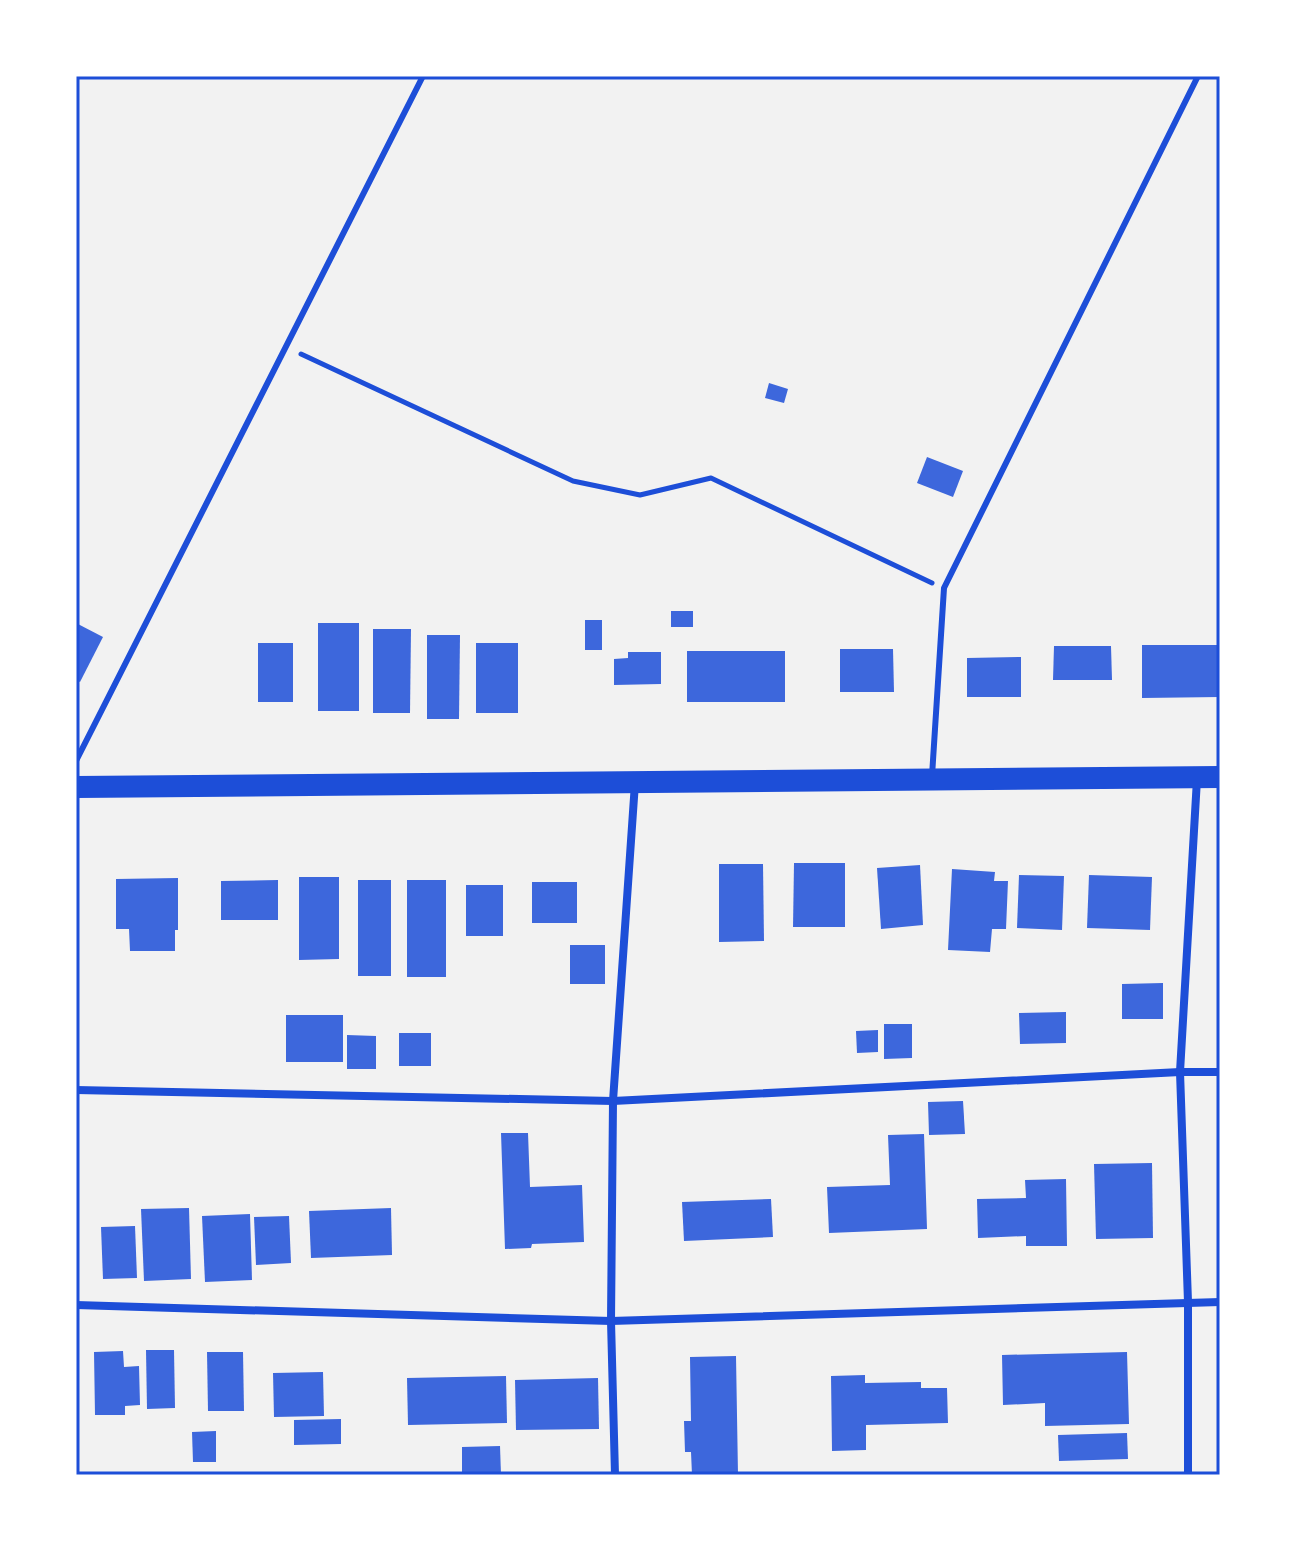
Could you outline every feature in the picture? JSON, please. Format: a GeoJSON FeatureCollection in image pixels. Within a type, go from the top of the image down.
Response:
{"type":"FeatureCollection","features":[{"type":"Feature","properties":{"kind":"highway"},"geometry":{"type":"LineString","coordinates":[[76,787],[1220,777]]}},
{"type":"Feature","properties":{"kind":"street"},"geometry":{"type":"LineString","coordinates":[[1188,1475],[1188,1302],[1180,1072],[1197,778]]}},
{"type":"Feature","properties":{"kind":"street"},"geometry":{"type":"LineString","coordinates":[[615,1475],[611,1321],[613,1101],[635,782]]}},
{"type":"Feature","properties":{"kind":"street"},"geometry":{"type":"LineString","coordinates":[[76,1090],[613,1101],[1220,1072]]}},
{"type":"Feature","properties":{"kind":"street"},"geometry":{"type":"LineString","coordinates":[[76,1305],[611,1321],[1220,1302]]}},
{"type":"Feature","properties":{"kind":"lane"},"geometry":{"type":"LineString","coordinates":[[76,761],[423,76]]}},
{"type":"Feature","properties":{"kind":"lane"},"geometry":{"type":"LineString","coordinates":[[932,780],[944,588],[1198,76]]}},
{"type":"Feature","properties":{"kind":"path"},"geometry":{"type":"LineString","coordinates":[[286,346],[573,481],[640,495],[711,478],[944,588]]}},
{"type":"Feature","properties":{"kind":"building"},"geometry":{"type":"Polygon","coordinates":[[[769,383],[788,389],[784,403],[765,398],[769,383]]]}},
{"type":"Feature","properties":{"kind":"building"},"geometry":{"type":"Polygon","coordinates":[[[927,457],[963,471],[953,497],[917,483],[927,457]]]}},
{"type":"Feature","properties":{"kind":"building"},"geometry":{"type":"Polygon","coordinates":[[[671,611],[693,611],[693,627],[671,627],[671,611]]]}},
{"type":"Feature","properties":{"kind":"building"},"geometry":{"type":"Polygon","coordinates":[[[585,620],[602,620],[602,650],[585,650],[585,620]]]}},
{"type":"Feature","properties":{"kind":"building"},"geometry":{"type":"Polygon","coordinates":[[[76,623],[103,637],[80,682],[76,680],[76,623]]]}},
{"type":"Feature","properties":{"kind":"building"},"geometry":{"type":"Polygon","coordinates":[[[318,623],[359,623],[359,711],[318,711],[318,623]]]}},
{"type":"Feature","properties":{"kind":"building"},"geometry":{"type":"Polygon","coordinates":[[[373,629],[411,629],[410,713],[373,713],[373,629]]]}},
{"type":"Feature","properties":{"kind":"building"},"geometry":{"type":"Polygon","coordinates":[[[427,635],[460,635],[459,719],[427,719],[427,635]]]}},
{"type":"Feature","properties":{"kind":"building"},"geometry":{"type":"Polygon","coordinates":[[[258,643],[293,643],[293,702],[258,702],[258,643]]]}},
{"type":"Feature","properties":{"kind":"building"},"geometry":{"type":"Polygon","coordinates":[[[476,643],[518,643],[518,713],[476,713],[476,643]]]}},
{"type":"Feature","properties":{"kind":"building"},"geometry":{"type":"Polygon","coordinates":[[[1142,645],[1220,645],[1220,697],[1142,698],[1142,645]]]}},
{"type":"Feature","properties":{"kind":"building"},"geometry":{"type":"Polygon","coordinates":[[[1054,646],[1111,646],[1112,680],[1053,680],[1054,646]]]}},
{"type":"Feature","properties":{"kind":"building"},"geometry":{"type":"Polygon","coordinates":[[[840,649],[893,649],[894,692],[840,692],[840,649]]]}},
{"type":"Feature","properties":{"kind":"building"},"geometry":{"type":"Polygon","coordinates":[[[687,651],[785,651],[785,702],[687,702],[687,651]]]}},
{"type":"Feature","properties":{"kind":"building"},"geometry":{"type":"Polygon","coordinates":[[[628,652],[661,652],[661,684],[614,685],[614,659],[628,658],[628,652]]]}},
{"type":"Feature","properties":{"kind":"building"},"geometry":{"type":"Polygon","coordinates":[[[1021,657],[1021,697],[967,697],[967,658],[1021,657]]]}},
{"type":"Feature","properties":{"kind":"building"},"geometry":{"type":"Polygon","coordinates":[[[794,863],[845,863],[845,927],[793,927],[794,863]]]}},
{"type":"Feature","properties":{"kind":"building"},"geometry":{"type":"Polygon","coordinates":[[[719,864],[763,864],[764,941],[719,942],[719,864]]]}},
{"type":"Feature","properties":{"kind":"building"},"geometry":{"type":"Polygon","coordinates":[[[920,865],[923,925],[881,929],[877,868],[920,865]]]}},
{"type":"Feature","properties":{"kind":"building"},"geometry":{"type":"Polygon","coordinates":[[[952,869],[995,872],[994,881],[1008,881],[1006,929],[992,929],[990,952],[948,950],[952,869]]]}},
{"type":"Feature","properties":{"kind":"building"},"geometry":{"type":"Polygon","coordinates":[[[1019,875],[1064,876],[1062,930],[1017,928],[1019,875]]]}},
{"type":"Feature","properties":{"kind":"building"},"geometry":{"type":"Polygon","coordinates":[[[1089,875],[1152,877],[1150,930],[1087,928],[1089,875]]]}},
{"type":"Feature","properties":{"kind":"building"},"geometry":{"type":"Polygon","coordinates":[[[299,877],[339,877],[339,959],[299,960],[299,877]]]}},
{"type":"Feature","properties":{"kind":"building"},"geometry":{"type":"Polygon","coordinates":[[[178,878],[175,951],[130,951],[129,929],[116,929],[116,879],[178,878]]]}},
{"type":"Feature","properties":{"kind":"building"},"geometry":{"type":"Polygon","coordinates":[[[278,880],[278,920],[221,920],[221,881],[278,880]]]}},
{"type":"Feature","properties":{"kind":"building"},"geometry":{"type":"Polygon","coordinates":[[[358,880],[391,880],[391,976],[358,976],[358,880]]]}},
{"type":"Feature","properties":{"kind":"building"},"geometry":{"type":"Polygon","coordinates":[[[407,880],[446,880],[446,977],[407,977],[407,880]]]}},
{"type":"Feature","properties":{"kind":"building"},"geometry":{"type":"Polygon","coordinates":[[[532,882],[577,882],[577,923],[532,923],[532,882]]]}},
{"type":"Feature","properties":{"kind":"building"},"geometry":{"type":"Polygon","coordinates":[[[466,885],[503,885],[503,936],[466,936],[466,885]]]}},
{"type":"Feature","properties":{"kind":"building"},"geometry":{"type":"Polygon","coordinates":[[[570,945],[605,945],[605,984],[570,984],[570,945]]]}},
{"type":"Feature","properties":{"kind":"building"},"geometry":{"type":"Polygon","coordinates":[[[1163,983],[1163,1019],[1122,1019],[1122,984],[1163,983]]]}},
{"type":"Feature","properties":{"kind":"building"},"geometry":{"type":"Polygon","coordinates":[[[1066,1012],[1066,1043],[1020,1044],[1019,1013],[1066,1012]]]}},
{"type":"Feature","properties":{"kind":"building"},"geometry":{"type":"Polygon","coordinates":[[[286,1015],[343,1015],[343,1062],[286,1062],[286,1015]]]}},
{"type":"Feature","properties":{"kind":"building"},"geometry":{"type":"Polygon","coordinates":[[[884,1024],[912,1024],[912,1058],[884,1059],[884,1024]]]}},
{"type":"Feature","properties":{"kind":"building"},"geometry":{"type":"Polygon","coordinates":[[[878,1030],[878,1052],[857,1053],[856,1031],[878,1030]]]}},
{"type":"Feature","properties":{"kind":"building"},"geometry":{"type":"Polygon","coordinates":[[[399,1033],[431,1033],[431,1066],[399,1066],[399,1033]]]}},
{"type":"Feature","properties":{"kind":"building"},"geometry":{"type":"Polygon","coordinates":[[[347,1035],[376,1036],[376,1069],[347,1069],[347,1035]]]}},
{"type":"Feature","properties":{"kind":"building"},"geometry":{"type":"Polygon","coordinates":[[[963,1101],[965,1134],[929,1135],[928,1102],[963,1101]]]}},
{"type":"Feature","properties":{"kind":"building"},"geometry":{"type":"Polygon","coordinates":[[[501,1133],[528,1133],[530,1187],[582,1185],[584,1242],[532,1244],[531,1248],[505,1249],[501,1133]]]}},
{"type":"Feature","properties":{"kind":"building"},"geometry":{"type":"Polygon","coordinates":[[[924,1134],[927,1229],[829,1233],[827,1187],[890,1185],[888,1135],[924,1134]]]}},
{"type":"Feature","properties":{"kind":"building"},"geometry":{"type":"Polygon","coordinates":[[[1152,1163],[1153,1238],[1096,1239],[1094,1164],[1152,1163]]]}},
{"type":"Feature","properties":{"kind":"building"},"geometry":{"type":"Polygon","coordinates":[[[1066,1179],[1067,1246],[1026,1246],[1026,1236],[978,1238],[977,1199],[1026,1198],[1025,1180],[1066,1179]]]}},
{"type":"Feature","properties":{"kind":"building"},"geometry":{"type":"Polygon","coordinates":[[[771,1199],[773,1237],[684,1241],[682,1202],[771,1199]]]}},
{"type":"Feature","properties":{"kind":"building"},"geometry":{"type":"Polygon","coordinates":[[[189,1208],[191,1279],[144,1281],[141,1209],[189,1208]]]}},
{"type":"Feature","properties":{"kind":"building"},"geometry":{"type":"Polygon","coordinates":[[[391,1208],[392,1255],[311,1258],[309,1211],[391,1208]]]}},
{"type":"Feature","properties":{"kind":"building"},"geometry":{"type":"Polygon","coordinates":[[[250,1214],[252,1280],[205,1282],[202,1216],[250,1214]]]}},
{"type":"Feature","properties":{"kind":"building"},"geometry":{"type":"Polygon","coordinates":[[[289,1216],[291,1263],[256,1265],[254,1217],[289,1216]]]}},
{"type":"Feature","properties":{"kind":"building"},"geometry":{"type":"Polygon","coordinates":[[[135,1226],[137,1278],[103,1279],[101,1227],[135,1226]]]}},
{"type":"Feature","properties":{"kind":"building"},"geometry":{"type":"Polygon","coordinates":[[[146,1350],[174,1350],[175,1408],[147,1409],[146,1350]]]}},
{"type":"Feature","properties":{"kind":"building"},"geometry":{"type":"Polygon","coordinates":[[[123,1351],[124,1367],[139,1366],[140,1405],[125,1406],[125,1415],[95,1415],[94,1352],[123,1351]]]}},
{"type":"Feature","properties":{"kind":"building"},"geometry":{"type":"Polygon","coordinates":[[[207,1352],[243,1352],[244,1411],[208,1411],[207,1352]]]}},
{"type":"Feature","properties":{"kind":"building"},"geometry":{"type":"Polygon","coordinates":[[[1127,1352],[1129,1424],[1045,1426],[1045,1403],[1003,1405],[1002,1355],[1127,1352]]]}},
{"type":"Feature","properties":{"kind":"building"},"geometry":{"type":"Polygon","coordinates":[[[736,1356],[738,1475],[692,1475],[691,1452],[685,1452],[684,1421],[691,1421],[690,1357],[736,1356]]]}},
{"type":"Feature","properties":{"kind":"building"},"geometry":{"type":"Polygon","coordinates":[[[323,1372],[324,1416],[274,1417],[273,1373],[323,1372]]]}},
{"type":"Feature","properties":{"kind":"building"},"geometry":{"type":"Polygon","coordinates":[[[865,1375],[865,1383],[921,1382],[921,1388],[947,1388],[948,1423],[866,1425],[866,1450],[832,1451],[831,1376],[865,1375]]]}},
{"type":"Feature","properties":{"kind":"building"},"geometry":{"type":"Polygon","coordinates":[[[506,1376],[507,1423],[408,1425],[407,1378],[506,1376]]]}},
{"type":"Feature","properties":{"kind":"building"},"geometry":{"type":"Polygon","coordinates":[[[598,1378],[599,1429],[516,1430],[515,1380],[598,1378]]]}},
{"type":"Feature","properties":{"kind":"building"},"geometry":{"type":"Polygon","coordinates":[[[341,1419],[341,1444],[294,1445],[294,1420],[341,1419]]]}},
{"type":"Feature","properties":{"kind":"building"},"geometry":{"type":"Polygon","coordinates":[[[216,1431],[216,1462],[193,1462],[192,1432],[216,1431]]]}},
{"type":"Feature","properties":{"kind":"building"},"geometry":{"type":"Polygon","coordinates":[[[1127,1433],[1128,1459],[1059,1461],[1058,1435],[1127,1433]]]}},
{"type":"Feature","properties":{"kind":"building"},"geometry":{"type":"Polygon","coordinates":[[[500,1446],[501,1475],[462,1475],[462,1447],[500,1446]]]}}]}
